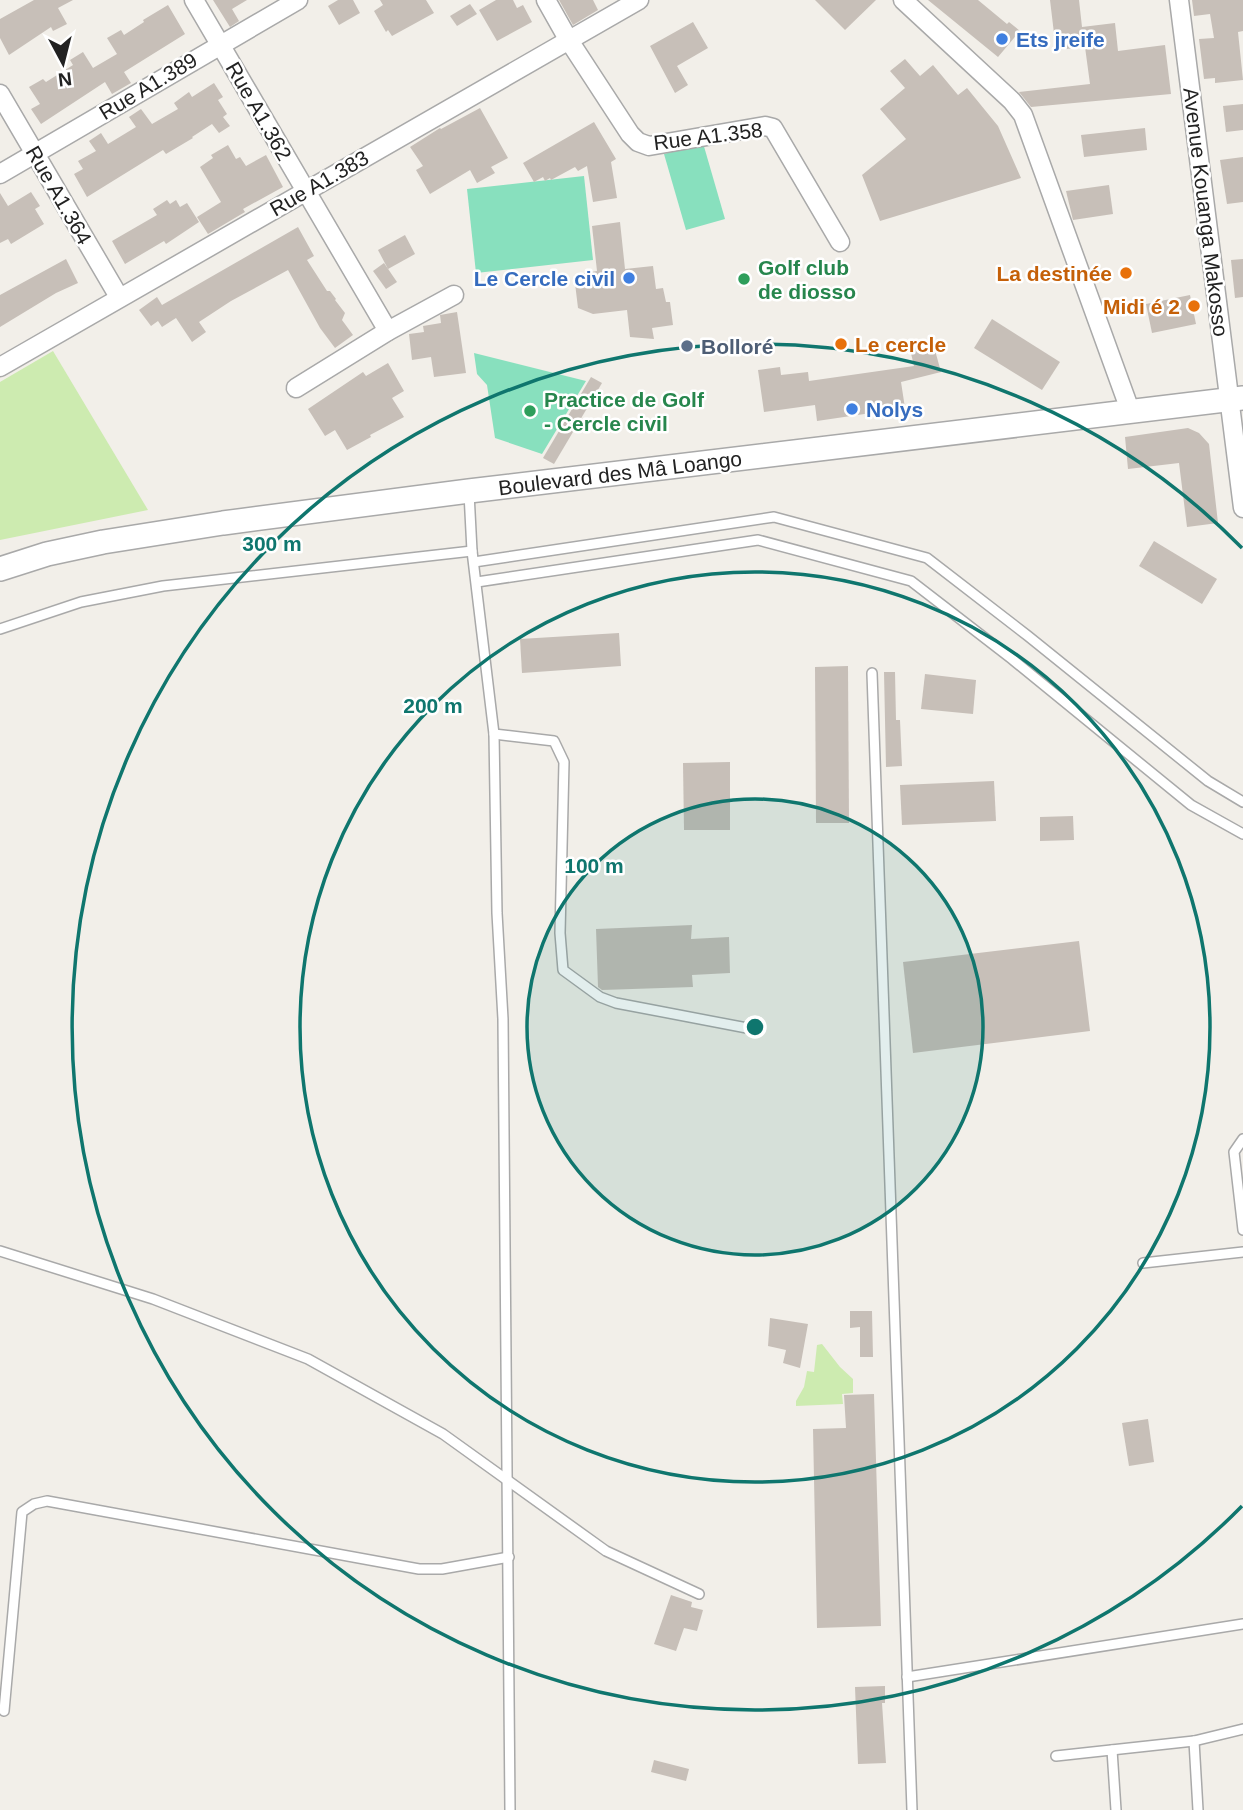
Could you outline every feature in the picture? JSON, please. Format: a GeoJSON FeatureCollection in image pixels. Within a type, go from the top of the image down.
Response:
{"type":"FeatureCollection","features":[{"type":"Feature","properties":{"kind":"street","name":"Rue A1.362"},"geometry":{"type":"LineString","coordinates":[[194,0],[388,331]]}},
{"type":"Feature","properties":{"kind":"street","name":"Rue A1.389"},"geometry":{"type":"LineString","coordinates":[[0,174],[298,0]]}},
{"type":"Feature","properties":{"kind":"street","name":"Rue A1.358"},"geometry":{"type":"LineString","coordinates":[[546,0],[568,39],[630,134],[638,142],[649,146],[765,126],[773,128],[794,159],[840,242]]}},
{"type":"Feature","properties":{"kind":"street","name":"Rue A1.383"},"geometry":{"type":"LineString","coordinates":[[0,366],[639,0]]}},
{"type":"Feature","properties":{"kind":"street"},"geometry":{"type":"LineString","coordinates":[[903,0],[1012,101],[1023,115],[1131,413]]}},
{"type":"Feature","properties":{"kind":"street","name":"Avenue Kouanga Makosso"},"geometry":{"type":"LineString","coordinates":[[1179,0],[1237,399],[1243,508]]}},
{"type":"Feature","properties":{"kind":"street","name":"Rue A1.364"},"geometry":{"type":"LineString","coordinates":[[0,94],[119,297]]}},
{"type":"Feature","properties":{"kind":"street"},"geometry":{"type":"LineString","coordinates":[[296,388],[388,331],[454,295]]}},
{"type":"Feature","properties":{"kind":"street","name":"Boulevard des Mâ Loango"},"geometry":{"type":"LineString","coordinates":[[0,569],[47,554],[103,542],[223,523],[1237,399]]}},
{"type":"Feature","properties":{"kind":"lane"},"geometry":{"type":"LineString","coordinates":[[469,491],[472,551],[494,734],[497,913],[503,1019],[510,1810]]}},
{"type":"Feature","properties":{"kind":"lane"},"geometry":{"type":"LineString","coordinates":[[474,562],[774,517],[927,558],[1208,782],[1243,802]]}},
{"type":"Feature","properties":{"kind":"lane"},"geometry":{"type":"LineString","coordinates":[[477,582],[758,540],[911,581],[1012,659],[1191,805],[1243,834]]}},
{"type":"Feature","properties":{"kind":"lane"},"geometry":{"type":"LineString","coordinates":[[0,629],[81,602],[163,586],[472,551]]}},
{"type":"Feature","properties":{"kind":"lane"},"geometry":{"type":"LineString","coordinates":[[872,673],[912,1810]]}},
{"type":"Feature","properties":{"kind":"lane"},"geometry":{"type":"LineString","coordinates":[[494,734],[554,741],[564,762],[560,933],[563,970],[600,997],[616,1003],[747,1028],[755,1032]]}},
{"type":"Feature","properties":{"kind":"lane"},"geometry":{"type":"LineString","coordinates":[[1243,1139],[1234,1152],[1243,1230]]}},
{"type":"Feature","properties":{"kind":"lane"},"geometry":{"type":"LineString","coordinates":[[0,1251],[153,1298],[308,1359],[443,1434],[606,1551],[699,1594]]}},
{"type":"Feature","properties":{"kind":"lane"},"geometry":{"type":"LineString","coordinates":[[1143,1263],[1243,1252]]}},
{"type":"Feature","properties":{"kind":"lane"},"geometry":{"type":"LineString","coordinates":[[4,1711],[22,1512],[47,1500],[419,1570],[442,1569],[509,1557]]}},
{"type":"Feature","properties":{"kind":"lane"},"geometry":{"type":"LineString","coordinates":[[907,1677],[1243,1624]]}},
{"type":"Feature","properties":{"kind":"lane"},"geometry":{"type":"LineString","coordinates":[[1056,1756],[1194,1741],[1243,1728]]}},
{"type":"Feature","properties":{"kind":"lane"},"geometry":{"type":"LineString","coordinates":[[1194,1741],[1198,1810]]}},
{"type":"Feature","properties":{"kind":"lane"},"geometry":{"type":"LineString","coordinates":[[1112,1750],[1116,1810]]}},
{"type":"Feature","properties":{"kind":"green space"},"geometry":{"type":"Polygon","coordinates":[[[703,143],[725,219],[686,230],[664,154],[703,143]]]}},
{"type":"Feature","properties":{"kind":"green space"},"geometry":{"type":"Polygon","coordinates":[[[584,176],[593,260],[476,273],[467,189],[584,176]]]}},
{"type":"Feature","properties":{"kind":"green space"},"geometry":{"type":"Polygon","coordinates":[[[53,351],[148,510],[0,540],[0,382],[53,351]]]}},
{"type":"Feature","properties":{"kind":"green space","name":"Practice de Golf - Cercle civil"},"geometry":{"type":"Polygon","coordinates":[[[474,353],[586,381],[542,454],[495,438],[487,385],[477,374],[474,353]]]}},
{"type":"Feature","properties":{"kind":"green space"},"geometry":{"type":"Polygon","coordinates":[[[822,1344],[853,1379],[853,1393],[842,1394],[843,1404],[796,1406],[807,1371],[814,1372],[817,1345],[822,1344]]]}},
{"type":"Feature","properties":{"kind":"building"},"geometry":{"type":"Polygon","coordinates":[[[34,0],[73,0],[58,8],[67,24],[53,31],[51,27],[9,55],[0,38],[0,19],[34,0]]]}},
{"type":"Feature","properties":{"kind":"building"},"geometry":{"type":"Polygon","coordinates":[[[213,0],[247,0],[232,9],[239,21],[230,27],[213,0]]]}},
{"type":"Feature","properties":{"kind":"building"},"geometry":{"type":"Polygon","coordinates":[[[338,0],[353,0],[360,13],[339,25],[328,6],[338,0]]]}},
{"type":"Feature","properties":{"kind":"building"},"geometry":{"type":"Polygon","coordinates":[[[380,0],[426,0],[434,13],[392,36],[388,30],[386,32],[374,11],[383,5],[380,0]]]}},
{"type":"Feature","properties":{"kind":"building"},"geometry":{"type":"Polygon","coordinates":[[[496,0],[513,0],[517,8],[523,5],[532,22],[497,41],[479,10],[496,0]]]}},
{"type":"Feature","properties":{"kind":"building"},"geometry":{"type":"Polygon","coordinates":[[[559,0],[593,0],[598,10],[573,25],[559,0]]]}},
{"type":"Feature","properties":{"kind":"building"},"geometry":{"type":"Polygon","coordinates":[[[815,0],[876,0],[845,30],[815,0]]]}},
{"type":"Feature","properties":{"kind":"building"},"geometry":{"type":"Polygon","coordinates":[[[928,0],[978,0],[1020,31],[998,57],[928,0]]]}},
{"type":"Feature","properties":{"kind":"building"},"geometry":{"type":"Polygon","coordinates":[[[1050,0],[1079,0],[1082,27],[1115,23],[1118,51],[1165,45],[1171,94],[1031,107],[1019,92],[1090,84],[1085,47],[1056,50],[1050,0]]]}},
{"type":"Feature","properties":{"kind":"building"},"geometry":{"type":"Polygon","coordinates":[[[1192,0],[1243,0],[1243,31],[1238,32],[1243,80],[1215,83],[1215,78],[1204,79],[1199,39],[1214,38],[1210,14],[1194,16],[1192,0]]]}},
{"type":"Feature","properties":{"kind":"building"},"geometry":{"type":"Polygon","coordinates":[[[470,4],[477,14],[457,26],[450,16],[470,4]]]}},
{"type":"Feature","properties":{"kind":"building"},"geometry":{"type":"Polygon","coordinates":[[[168,5],[185,34],[124,72],[131,83],[112,94],[105,82],[41,124],[31,109],[40,104],[29,87],[43,79],[46,82],[73,65],[70,60],[83,52],[93,68],[117,54],[107,38],[121,30],[124,35],[168,5]]]}},
{"type":"Feature","properties":{"kind":"building"},"geometry":{"type":"Polygon","coordinates":[[[693,22],[708,48],[677,66],[688,85],[675,93],[650,46],[693,22]]]}},
{"type":"Feature","properties":{"kind":"building"},"geometry":{"type":"Polygon","coordinates":[[[905,59],[920,76],[933,65],[958,95],[967,88],[998,126],[1021,178],[880,221],[862,175],[906,139],[880,109],[905,88],[890,71],[905,59]]]}},
{"type":"Feature","properties":{"kind":"building"},"geometry":{"type":"Polygon","coordinates":[[[214,83],[223,97],[218,100],[227,114],[223,117],[230,126],[219,133],[212,124],[166,154],[163,150],[87,197],[74,174],[83,169],[78,161],[96,151],[89,141],[101,133],[108,144],[136,127],[129,117],[141,109],[152,124],[178,109],[174,103],[189,92],[192,97],[214,83]]]}},
{"type":"Feature","properties":{"kind":"building"},"geometry":{"type":"Polygon","coordinates":[[[1243,104],[1243,130],[1226,132],[1223,106],[1243,104]]]}},
{"type":"Feature","properties":{"kind":"building"},"geometry":{"type":"Polygon","coordinates":[[[480,108],[508,158],[491,167],[495,173],[477,183],[470,170],[430,194],[416,170],[423,166],[410,147],[480,108]]]}},
{"type":"Feature","properties":{"kind":"building"},"geometry":{"type":"Polygon","coordinates":[[[594,122],[616,159],[611,162],[617,198],[593,202],[587,166],[578,171],[575,167],[551,180],[550,178],[545,181],[543,177],[534,182],[523,163],[594,122]]]}},
{"type":"Feature","properties":{"kind":"building"},"geometry":{"type":"Polygon","coordinates":[[[1145,128],[1147,150],[1084,157],[1081,135],[1145,128]]]}},
{"type":"Feature","properties":{"kind":"building"},"geometry":{"type":"Polygon","coordinates":[[[228,145],[236,159],[240,157],[246,166],[266,155],[283,187],[243,209],[245,212],[208,234],[197,217],[221,202],[200,167],[213,158],[211,155],[228,145]]]}},
{"type":"Feature","properties":{"kind":"building"},"geometry":{"type":"Polygon","coordinates":[[[1243,157],[1243,202],[1227,204],[1220,160],[1243,157]]]}},
{"type":"Feature","properties":{"kind":"building"},"geometry":{"type":"Polygon","coordinates":[[[1109,185],[1113,214],[1073,220],[1066,191],[1109,185]]]}},
{"type":"Feature","properties":{"kind":"building"},"geometry":{"type":"Polygon","coordinates":[[[31,192],[40,206],[35,209],[44,224],[11,244],[8,239],[0,243],[0,193],[8,206],[31,192]]]}},
{"type":"Feature","properties":{"kind":"building"},"geometry":{"type":"Polygon","coordinates":[[[167,200],[170,204],[176,200],[180,207],[187,203],[199,222],[166,244],[164,241],[125,264],[112,241],[157,215],[153,209],[167,200]]]}},
{"type":"Feature","properties":{"kind":"building"},"geometry":{"type":"Polygon","coordinates":[[[620,222],[625,269],[653,266],[656,289],[663,288],[666,302],[670,302],[673,325],[652,328],[654,339],[630,337],[627,310],[593,314],[578,308],[574,275],[597,271],[592,226],[620,222]]]}},
{"type":"Feature","properties":{"kind":"building"},"geometry":{"type":"Polygon","coordinates":[[[298,227],[314,256],[307,260],[345,313],[342,320],[353,335],[335,348],[320,328],[288,270],[199,322],[206,332],[192,342],[176,318],[162,327],[158,321],[151,326],[139,310],[157,297],[162,305],[298,227]]]}},
{"type":"Feature","properties":{"kind":"building"},"geometry":{"type":"Polygon","coordinates":[[[405,235],[415,254],[388,269],[378,250],[405,235]]]}},
{"type":"Feature","properties":{"kind":"building"},"geometry":{"type":"Polygon","coordinates":[[[66,259],[78,283],[0,327],[0,295],[66,259]]]}},
{"type":"Feature","properties":{"kind":"building"},"geometry":{"type":"Polygon","coordinates":[[[1243,259],[1243,297],[1235,298],[1231,260],[1243,259]]]}},
{"type":"Feature","properties":{"kind":"building"},"geometry":{"type":"Polygon","coordinates":[[[384,263],[397,282],[386,289],[373,271],[384,263]]]}},
{"type":"Feature","properties":{"kind":"building"},"geometry":{"type":"Polygon","coordinates":[[[1190,295],[1196,324],[1152,333],[1146,304],[1190,295]]]}},
{"type":"Feature","properties":{"kind":"building"},"geometry":{"type":"Polygon","coordinates":[[[457,312],[466,373],[434,377],[431,357],[412,360],[409,334],[424,332],[423,326],[441,323],[440,315],[457,312]]]}},
{"type":"Feature","properties":{"kind":"building"},"geometry":{"type":"Polygon","coordinates":[[[992,319],[1060,362],[1042,390],[974,348],[992,319]]]}},
{"type":"Feature","properties":{"kind":"building"},"geometry":{"type":"Polygon","coordinates":[[[933,343],[941,372],[901,382],[905,408],[817,421],[815,405],[764,412],[758,370],[780,367],[781,375],[808,372],[809,381],[914,366],[910,349],[933,343]]]}},
{"type":"Feature","properties":{"kind":"building"},"geometry":{"type":"Polygon","coordinates":[[[388,363],[404,391],[392,398],[404,417],[347,450],[335,430],[325,436],[308,409],[363,372],[366,376],[388,363]]]}},
{"type":"Feature","properties":{"kind":"building"},"geometry":{"type":"Polygon","coordinates":[[[591,377],[602,383],[554,464],[543,458],[591,377]]]}},
{"type":"Feature","properties":{"kind":"building"},"geometry":{"type":"Polygon","coordinates":[[[1188,428],[1199,433],[1209,444],[1218,523],[1187,527],[1179,463],[1128,469],[1125,437],[1188,428]]]}},
{"type":"Feature","properties":{"kind":"building"},"geometry":{"type":"Polygon","coordinates":[[[1154,541],[1217,579],[1202,604],[1139,566],[1154,541]]]}},
{"type":"Feature","properties":{"kind":"building"},"geometry":{"type":"Polygon","coordinates":[[[619,633],[621,666],[522,673],[520,639],[619,633]]]}},
{"type":"Feature","properties":{"kind":"building"},"geometry":{"type":"Polygon","coordinates":[[[848,666],[849,823],[816,823],[815,667],[848,666]]]}},
{"type":"Feature","properties":{"kind":"building"},"geometry":{"type":"Polygon","coordinates":[[[884,672],[895,672],[896,720],[900,720],[902,766],[886,767],[884,672]]]}},
{"type":"Feature","properties":{"kind":"building"},"geometry":{"type":"Polygon","coordinates":[[[925,674],[976,680],[973,714],[921,709],[925,674]]]}},
{"type":"Feature","properties":{"kind":"building"},"geometry":{"type":"Polygon","coordinates":[[[730,762],[730,830],[684,830],[683,763],[730,762]]]}},
{"type":"Feature","properties":{"kind":"building"},"geometry":{"type":"Polygon","coordinates":[[[994,781],[996,821],[902,825],[900,785],[994,781]]]}},
{"type":"Feature","properties":{"kind":"building"},"geometry":{"type":"Polygon","coordinates":[[[1073,816],[1074,840],[1040,841],[1040,817],[1073,816]]]}},
{"type":"Feature","properties":{"kind":"building"},"geometry":{"type":"Polygon","coordinates":[[[692,925],[691,939],[729,937],[730,973],[692,975],[693,987],[602,990],[598,987],[596,929],[692,925]]]}},
{"type":"Feature","properties":{"kind":"building"},"geometry":{"type":"Polygon","coordinates":[[[1079,941],[1090,1031],[913,1053],[903,962],[1079,941]]]}},
{"type":"Feature","properties":{"kind":"building"},"geometry":{"type":"Polygon","coordinates":[[[850,1311],[872,1311],[873,1357],[860,1357],[860,1327],[850,1328],[850,1311]]]}},
{"type":"Feature","properties":{"kind":"building"},"geometry":{"type":"Polygon","coordinates":[[[770,1318],[808,1324],[800,1368],[783,1363],[786,1350],[768,1346],[770,1318]]]}},
{"type":"Feature","properties":{"kind":"building"},"geometry":{"type":"Polygon","coordinates":[[[874,1394],[881,1626],[817,1628],[813,1429],[846,1428],[844,1395],[874,1394]]]}},
{"type":"Feature","properties":{"kind":"building"},"geometry":{"type":"Polygon","coordinates":[[[1148,1419],[1154,1462],[1129,1466],[1122,1423],[1148,1419]]]}},
{"type":"Feature","properties":{"kind":"building"},"geometry":{"type":"Polygon","coordinates":[[[671,1595],[692,1602],[691,1607],[703,1610],[697,1631],[684,1628],[676,1651],[654,1644],[671,1595]]]}},
{"type":"Feature","properties":{"kind":"building"},"geometry":{"type":"Polygon","coordinates":[[[885,1686],[885,1703],[882,1703],[886,1763],[858,1764],[855,1687],[885,1686]]]}},
{"type":"Feature","properties":{"kind":"building"},"geometry":{"type":"Polygon","coordinates":[[[654,1760],[689,1769],[686,1781],[651,1772],[654,1760]]]}},
{"type":"Feature","properties":{"kind":"place","name":"Ets jreife"},"geometry":{"type":"Point","coordinates":[1002,39]}},
{"type":"Feature","properties":{"kind":"place","name":"La destinée"},"geometry":{"type":"Point","coordinates":[1126,273]}},
{"type":"Feature","properties":{"kind":"place","name":"Le Cercle civil"},"geometry":{"type":"Point","coordinates":[629,278]}},
{"type":"Feature","properties":{"kind":"place","name":"Golf club de diosso"},"geometry":{"type":"Point","coordinates":[744,279]}},
{"type":"Feature","properties":{"kind":"place","name":"Midi é 2"},"geometry":{"type":"Point","coordinates":[1194,306]}},
{"type":"Feature","properties":{"kind":"place","name":"Le cercle"},"geometry":{"type":"Point","coordinates":[841,344]}},
{"type":"Feature","properties":{"kind":"place","name":"Bolloré"},"geometry":{"type":"Point","coordinates":[687,346]}},
{"type":"Feature","properties":{"kind":"place","name":"Nolys"},"geometry":{"type":"Point","coordinates":[852,409]}},
{"type":"Feature","properties":{"kind":"place","name":"Practice de Golf - Cercle civil"},"geometry":{"type":"Point","coordinates":[530,411]}}]}
